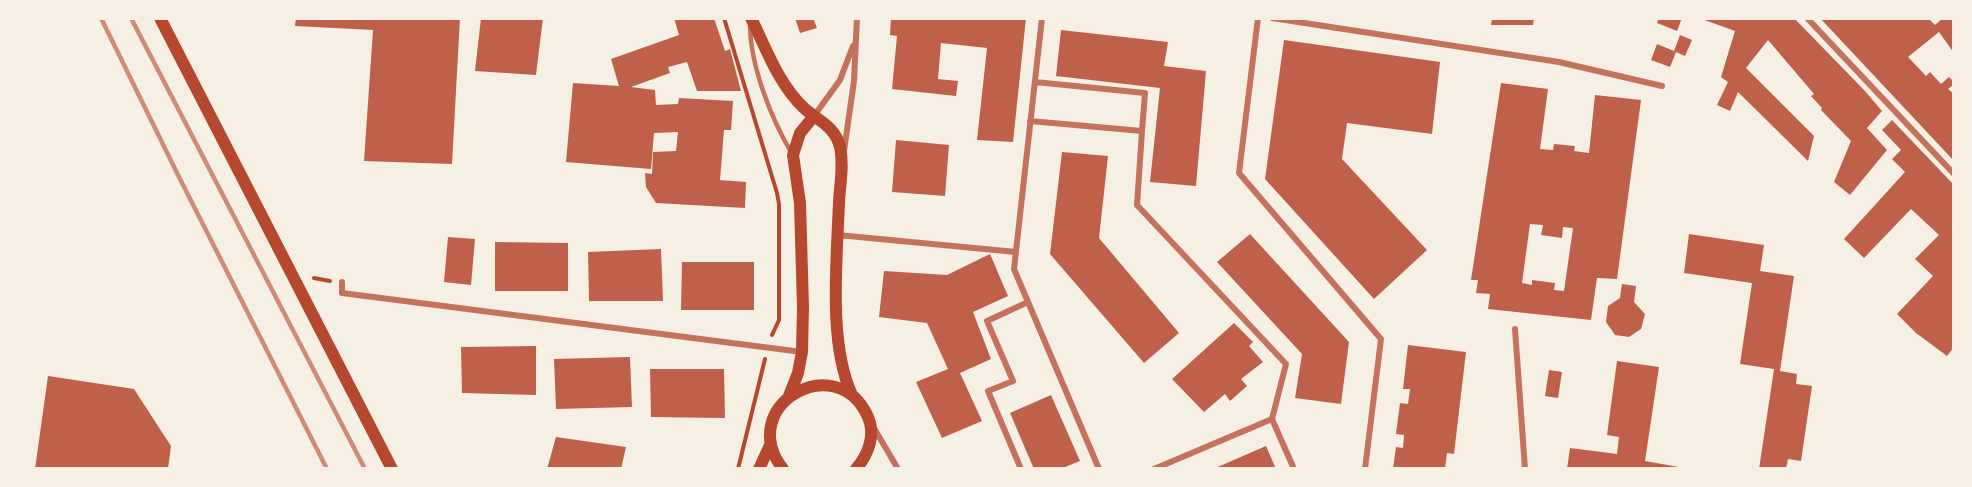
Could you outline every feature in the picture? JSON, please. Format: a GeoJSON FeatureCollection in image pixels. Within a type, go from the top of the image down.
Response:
{"type":"FeatureCollection","features":[{"type":"Feature","properties":{"kind":"main road"},"geometry":{"type":"LineString","coordinates":[[160,18],[392,469]]}},
{"type":"Feature","properties":{"kind":"main road"},"geometry":{"type":"LineString","coordinates":[[751,18],[777,72],[797,100],[834,133],[842,161],[838,235],[837,331],[842,368],[852,395]]}},
{"type":"Feature","properties":{"kind":"main road"},"geometry":{"type":"LineString","coordinates":[[783,469],[777,461],[771,443],[772,419],[789,396],[798,373],[802,352],[801,225],[793,155],[800,133],[814,116]]}},
{"type":"Feature","properties":{"kind":"main road"},"geometry":{"type":"LineString","coordinates":[[789,396],[806,388],[823,385],[841,388],[860,403],[870,420],[871,431],[867,453],[856,469]]}},
{"type":"Feature","properties":{"kind":"main road"},"geometry":{"type":"LineString","coordinates":[[759,469],[771,443]]}},
{"type":"Feature","properties":{"kind":"street"},"geometry":{"type":"LineString","coordinates":[[842,161],[852,103],[857,18]]}},
{"type":"Feature","properties":{"kind":"street"},"geometry":{"type":"LineString","coordinates":[[1042,18],[1014,269],[1100,469]]}},
{"type":"Feature","properties":{"kind":"street"},"geometry":{"type":"LineString","coordinates":[[1258,18],[1239,173],[1381,339],[1365,469]]}},
{"type":"Feature","properties":{"kind":"street"},"geometry":{"type":"LineString","coordinates":[[1272,18],[1558,62],[1662,86]]}},
{"type":"Feature","properties":{"kind":"street"},"geometry":{"type":"LineString","coordinates":[[1807,18],[1954,174]]}},
{"type":"Feature","properties":{"kind":"street"},"geometry":{"type":"LineString","coordinates":[[814,116],[840,80],[855,40]]}},
{"type":"Feature","properties":{"kind":"street"},"geometry":{"type":"LineString","coordinates":[[1035,82],[1144,93],[1137,205],[1286,364],[1272,419],[1294,469]]}},
{"type":"Feature","properties":{"kind":"street"},"geometry":{"type":"LineString","coordinates":[[1030,121],[1142,131]]}},
{"type":"Feature","properties":{"kind":"street"},"geometry":{"type":"LineString","coordinates":[[838,235],[1016,252]]}},
{"type":"Feature","properties":{"kind":"street"},"geometry":{"type":"LineString","coordinates":[[342,282],[342,294],[802,352]]}},
{"type":"Feature","properties":{"kind":"street"},"geometry":{"type":"LineString","coordinates":[[1021,469],[988,391],[1013,381],[987,321],[1028,302]]}},
{"type":"Feature","properties":{"kind":"street"},"geometry":{"type":"LineString","coordinates":[[1515,329],[1526,469]]}},
{"type":"Feature","properties":{"kind":"street"},"geometry":{"type":"LineString","coordinates":[[1154,469],[1272,419]]}},
{"type":"Feature","properties":{"kind":"street"},"geometry":{"type":"LineString","coordinates":[[870,420],[898,469]]}},
{"type":"Feature","properties":{"kind":"lane"},"geometry":{"type":"LineString","coordinates":[[751,18],[752,45],[763,86],[774,120],[793,155]]}},
{"type":"Feature","properties":{"kind":"path"},"geometry":{"type":"LineString","coordinates":[[724,18],[779,204],[779,320],[768,349],[738,469]]}},
{"type":"Feature","properties":{"kind":"path"},"geometry":{"type":"LineString","coordinates":[[292,275],[342,282]]}},
{"type":"Feature","properties":{"kind":"building"},"geometry":{"type":"Polygon","coordinates":[[[296,18],[460,18],[452,164],[364,161],[373,30],[295,26],[296,18]]]}},
{"type":"Feature","properties":{"kind":"building"},"geometry":{"type":"Polygon","coordinates":[[[481,18],[543,18],[536,75],[475,71],[481,18]]]}},
{"type":"Feature","properties":{"kind":"building"},"geometry":{"type":"Polygon","coordinates":[[[674,18],[714,18],[725,51],[730,49],[741,91],[697,91],[687,62],[668,67],[670,73],[631,87],[655,90],[656,105],[678,104],[679,98],[733,101],[731,130],[724,130],[720,180],[746,182],[745,208],[656,203],[646,187],[645,173],[652,174],[653,152],[676,151],[678,132],[654,133],[651,169],[566,162],[573,83],[619,86],[611,59],[679,35],[674,18]]]}},
{"type":"Feature","properties":{"kind":"building"},"geometry":{"type":"Polygon","coordinates":[[[795,18],[813,18],[817,28],[800,33],[795,18]]]}},
{"type":"Feature","properties":{"kind":"building"},"geometry":{"type":"Polygon","coordinates":[[[891,18],[1026,18],[1013,142],[977,140],[987,48],[941,43],[938,79],[958,81],[956,96],[892,89],[897,36],[890,35],[891,18]]]}},
{"type":"Feature","properties":{"kind":"building"},"geometry":{"type":"Polygon","coordinates":[[[1492,18],[1534,18],[1533,25],[1491,25],[1492,18]]]}},
{"type":"Feature","properties":{"kind":"building"},"geometry":{"type":"Polygon","coordinates":[[[1659,18],[1682,18],[1677,31],[1657,23],[1659,18]]]}},
{"type":"Feature","properties":{"kind":"building"},"geometry":{"type":"Polygon","coordinates":[[[1699,18],[1794,18],[1865,91],[1882,111],[1867,128],[1887,150],[1850,195],[1834,182],[1851,141],[1821,110],[1822,108],[1811,96],[1814,94],[1768,40],[1746,68],[1814,136],[1808,161],[1738,92],[1730,111],[1717,105],[1728,82],[1721,77],[1735,31],[1699,18]]]}},
{"type":"Feature","properties":{"kind":"building"},"geometry":{"type":"Polygon","coordinates":[[[1820,18],[1928,18],[1935,25],[1943,18],[1954,18],[1954,53],[1939,32],[1908,57],[1926,76],[1930,72],[1941,84],[1949,77],[1954,82],[1948,89],[1954,94],[1954,161],[1820,18]]]}},
{"type":"Feature","properties":{"kind":"building"},"geometry":{"type":"Polygon","coordinates":[[[1061,30],[1168,42],[1164,66],[1206,71],[1196,186],[1150,182],[1160,88],[1056,76],[1061,30]]]}},
{"type":"Feature","properties":{"kind":"building"},"geometry":{"type":"Polygon","coordinates":[[[1680,35],[1692,40],[1685,56],[1676,52],[1670,67],[1651,60],[1657,44],[1674,51],[1680,35]]]}},
{"type":"Feature","properties":{"kind":"building"},"geometry":{"type":"Polygon","coordinates":[[[1284,40],[1440,62],[1432,134],[1347,123],[1342,159],[1427,250],[1374,299],[1265,179],[1284,40]]]}},
{"type":"Feature","properties":{"kind":"building"},"geometry":{"type":"Polygon","coordinates":[[[1501,83],[1548,89],[1540,149],[1553,150],[1554,144],[1575,146],[1574,151],[1589,153],[1595,95],[1641,100],[1617,279],[1597,278],[1591,320],[1488,309],[1490,294],[1476,293],[1478,280],[1471,280],[1501,83]],[[1530,224],[1522,283],[1532,285],[1532,280],[1555,283],[1554,290],[1564,291],[1573,228],[1563,227],[1562,238],[1541,235],[1543,225],[1530,224]]]}},
{"type":"Feature","properties":{"kind":"building"},"geometry":{"type":"Polygon","coordinates":[[[1892,120],[1954,185],[1954,316],[1952,319],[1954,320],[1954,347],[1947,356],[1916,333],[1897,314],[1933,276],[1915,259],[1939,235],[1911,209],[1864,258],[1844,239],[1905,172],[1892,159],[1901,150],[1882,130],[1892,120]]]}},
{"type":"Feature","properties":{"kind":"building"},"geometry":{"type":"Polygon","coordinates":[[[896,140],[949,145],[945,196],[892,192],[896,140]]]}},
{"type":"Feature","properties":{"kind":"building"},"geometry":{"type":"Polygon","coordinates":[[[1062,152],[1108,156],[1099,238],[1179,333],[1144,363],[1050,254],[1062,152]]]}},
{"type":"Feature","properties":{"kind":"building"},"geometry":{"type":"Polygon","coordinates":[[[1250,234],[1349,342],[1341,404],[1295,398],[1302,354],[1217,262],[1250,234]]]}},
{"type":"Feature","properties":{"kind":"building"},"geometry":{"type":"Polygon","coordinates":[[[1689,234],[1764,245],[1760,271],[1794,276],[1780,371],[1797,374],[1796,384],[1812,386],[1801,461],[1788,459],[1786,469],[1759,469],[1774,369],[1740,364],[1752,283],[1684,273],[1689,234]]]}},
{"type":"Feature","properties":{"kind":"building"},"geometry":{"type":"Polygon","coordinates":[[[448,237],[475,239],[471,285],[444,282],[448,237]]]}},
{"type":"Feature","properties":{"kind":"building"},"geometry":{"type":"Polygon","coordinates":[[[495,242],[568,243],[568,291],[495,291],[495,242]]]}},
{"type":"Feature","properties":{"kind":"building"},"geometry":{"type":"Polygon","coordinates":[[[661,249],[663,301],[589,301],[588,252],[661,249]]]}},
{"type":"Feature","properties":{"kind":"building"},"geometry":{"type":"Polygon","coordinates":[[[990,254],[1008,296],[973,312],[991,359],[960,373],[982,421],[942,438],[916,382],[948,369],[927,323],[879,317],[884,271],[947,275],[990,254]]]}},
{"type":"Feature","properties":{"kind":"building"},"geometry":{"type":"Polygon","coordinates":[[[682,262],[754,262],[754,310],[681,310],[682,262]]]}},
{"type":"Feature","properties":{"kind":"building"},"geometry":{"type":"Polygon","coordinates":[[[1622,284],[1636,286],[1634,302],[1645,314],[1641,329],[1629,337],[1615,335],[1606,322],[1608,306],[1620,298],[1622,284]]]}},
{"type":"Feature","properties":{"kind":"building"},"geometry":{"type":"Polygon","coordinates":[[[1234,323],[1253,342],[1249,346],[1263,362],[1241,379],[1247,386],[1230,401],[1225,394],[1204,412],[1172,379],[1234,323]]]}},
{"type":"Feature","properties":{"kind":"building"},"geometry":{"type":"Polygon","coordinates":[[[1408,345],[1466,352],[1454,454],[1447,453],[1445,469],[1393,469],[1396,447],[1403,448],[1404,435],[1396,434],[1400,403],[1408,404],[1410,389],[1403,389],[1408,345]]]}},
{"type":"Feature","properties":{"kind":"building"},"geometry":{"type":"Polygon","coordinates":[[[536,346],[536,395],[462,393],[461,347],[536,346]]]}},
{"type":"Feature","properties":{"kind":"building"},"geometry":{"type":"Polygon","coordinates":[[[630,357],[632,407],[556,409],[554,359],[630,357]]]}},
{"type":"Feature","properties":{"kind":"building"},"geometry":{"type":"Polygon","coordinates":[[[1617,361],[1659,367],[1645,461],[1690,469],[1567,469],[1570,448],[1617,454],[1619,437],[1607,435],[1617,361]]]}},
{"type":"Feature","properties":{"kind":"building"},"geometry":{"type":"Polygon","coordinates":[[[650,369],[724,369],[725,418],[651,417],[650,369]]]}},
{"type":"Feature","properties":{"kind":"building"},"geometry":{"type":"Polygon","coordinates":[[[1549,370],[1562,372],[1558,398],[1545,396],[1549,370]]]}},
{"type":"Feature","properties":{"kind":"building"},"geometry":{"type":"Polygon","coordinates":[[[48,376],[134,389],[171,446],[168,469],[35,469],[48,376]]]}},
{"type":"Feature","properties":{"kind":"building"},"geometry":{"type":"Polygon","coordinates":[[[1051,395],[1080,461],[1060,469],[1034,469],[1010,413],[1051,395]]]}},
{"type":"Feature","properties":{"kind":"building"},"geometry":{"type":"Polygon","coordinates":[[[556,437],[626,447],[621,469],[547,469],[556,437]]]}},
{"type":"Feature","properties":{"kind":"building"},"geometry":{"type":"Polygon","coordinates":[[[1266,446],[1276,469],[1213,469],[1266,446]]]}},
{"type":"Feature","properties":{"kind":"railway"},"geometry":{"type":"LineString","coordinates":[[101,18],[327,469]]}},
{"type":"Feature","properties":{"kind":"railway"},"geometry":{"type":"LineString","coordinates":[[131,18],[365,469]]}}]}
